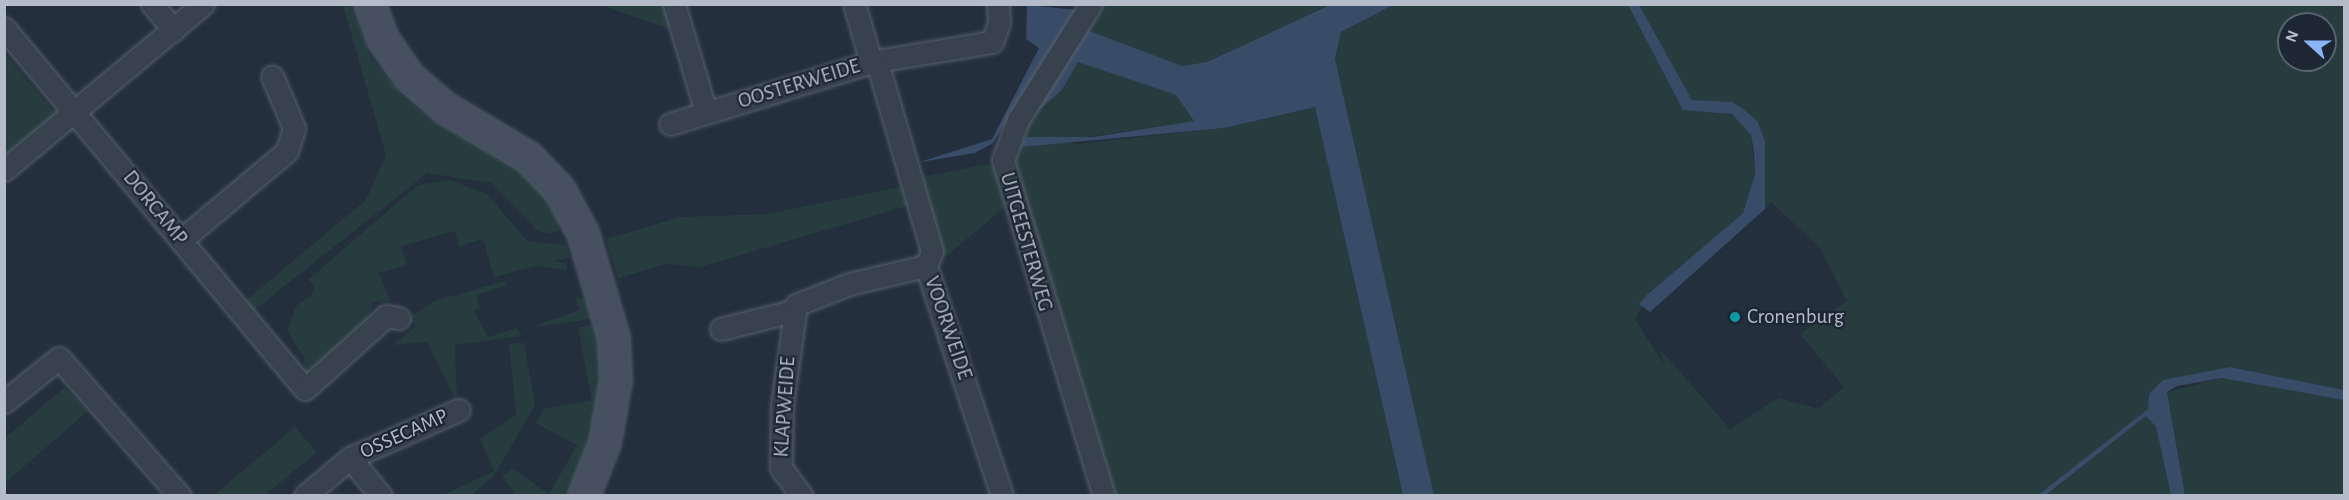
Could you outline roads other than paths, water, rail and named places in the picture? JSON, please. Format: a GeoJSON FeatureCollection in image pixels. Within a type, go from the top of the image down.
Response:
{"type":"FeatureCollection","features":[{"type":"Feature","properties":{"kind":"street"},"geometry":{"type":"LineString","coordinates":[[152,4],[174,30]]}},
{"type":"Feature","properties":{"kind":"street"},"geometry":{"type":"LineString","coordinates":[[4,170],[203,4]]}},
{"type":"Feature","properties":{"kind":"street"},"geometry":{"type":"LineString","coordinates":[[370,4],[383,39],[409,77],[444,108],[528,157],[559,189],[584,232],[612,328],[616,381],[605,443],[584,495]]}},
{"type":"Feature","properties":{"kind":"street"},"geometry":{"type":"LineString","coordinates":[[674,4],[706,112]]}},
{"type":"Feature","properties":{"kind":"street","name":"OOSTERWEIDE"},"geometry":{"type":"LineString","coordinates":[[670,124],[874,62],[854,4]]}},
{"type":"Feature","properties":{"kind":"street"},"geometry":{"type":"LineString","coordinates":[[926,266],[932,251],[874,62],[992,42],[999,23],[998,4]]}},
{"type":"Feature","properties":{"kind":"street","name":"UITGEESTERWEG"},"geometry":{"type":"LineString","coordinates":[[1090,4],[1018,120],[1003,160],[1104,495]]}},
{"type":"Feature","properties":{"kind":"street","name":"DORCAMP"},"geometry":{"type":"LineString","coordinates":[[4,28],[305,389],[386,316],[399,318]]}},
{"type":"Feature","properties":{"kind":"street"},"geometry":{"type":"LineString","coordinates":[[181,240],[287,151],[294,128],[272,76]]}},
{"type":"Feature","properties":{"kind":"street","name":"VOORWEIDE"},"geometry":{"type":"LineString","coordinates":[[721,328],[793,311],[800,300],[849,284],[926,266],[999,494]]}},
{"type":"Feature","properties":{"kind":"street","name":"KLAPWEIDE"},"geometry":{"type":"LineString","coordinates":[[793,311],[781,468],[802,495]]}},
{"type":"Feature","properties":{"kind":"street"},"geometry":{"type":"LineString","coordinates":[[4,402],[59,358],[180,495]]}},
{"type":"Feature","properties":{"kind":"street","name":"OSSECAMP"},"geometry":{"type":"LineString","coordinates":[[305,495],[350,458],[459,410]]}},
{"type":"Feature","properties":{"kind":"street"},"geometry":{"type":"LineString","coordinates":[[350,458],[381,495]]}},
{"type":"Feature","properties":{"kind":"water"},"geometry":{"type":"Polygon","coordinates":[[[1027,5],[1077,10],[993,143],[975,153],[920,162],[992,139],[1039,48],[1026,39],[1027,5]]]}},
{"type":"Feature","properties":{"kind":"water"},"geometry":{"type":"Polygon","coordinates":[[[1330,5],[1393,5],[1341,32],[1335,59],[1434,495],[1403,495],[1315,107],[1224,128],[1021,147],[1026,137],[1093,137],[1194,121],[1176,95],[1078,62],[1062,90],[1031,117],[1087,30],[1182,66],[1207,62],[1330,5]]]}},
{"type":"Feature","properties":{"kind":"water"},"geometry":{"type":"Polygon","coordinates":[[[1628,5],[1639,5],[1692,100],[1732,102],[1758,122],[1765,142],[1765,209],[1650,312],[1639,304],[1648,294],[1743,213],[1755,174],[1754,152],[1751,135],[1732,114],[1683,110],[1628,5]]]}},
{"type":"Feature","properties":{"kind":"water"},"geometry":{"type":"Polygon","coordinates":[[[2230,367],[2344,390],[2344,400],[2222,378],[2177,386],[2167,392],[2185,495],[2171,495],[2156,427],[2146,416],[2046,495],[2038,495],[2148,409],[2149,394],[2163,380],[2230,367]]]}},
{"type":"Feature","properties":{"kind":"place","name":"Cronenburg"},"geometry":{"type":"Point","coordinates":[1735,317]}}]}
